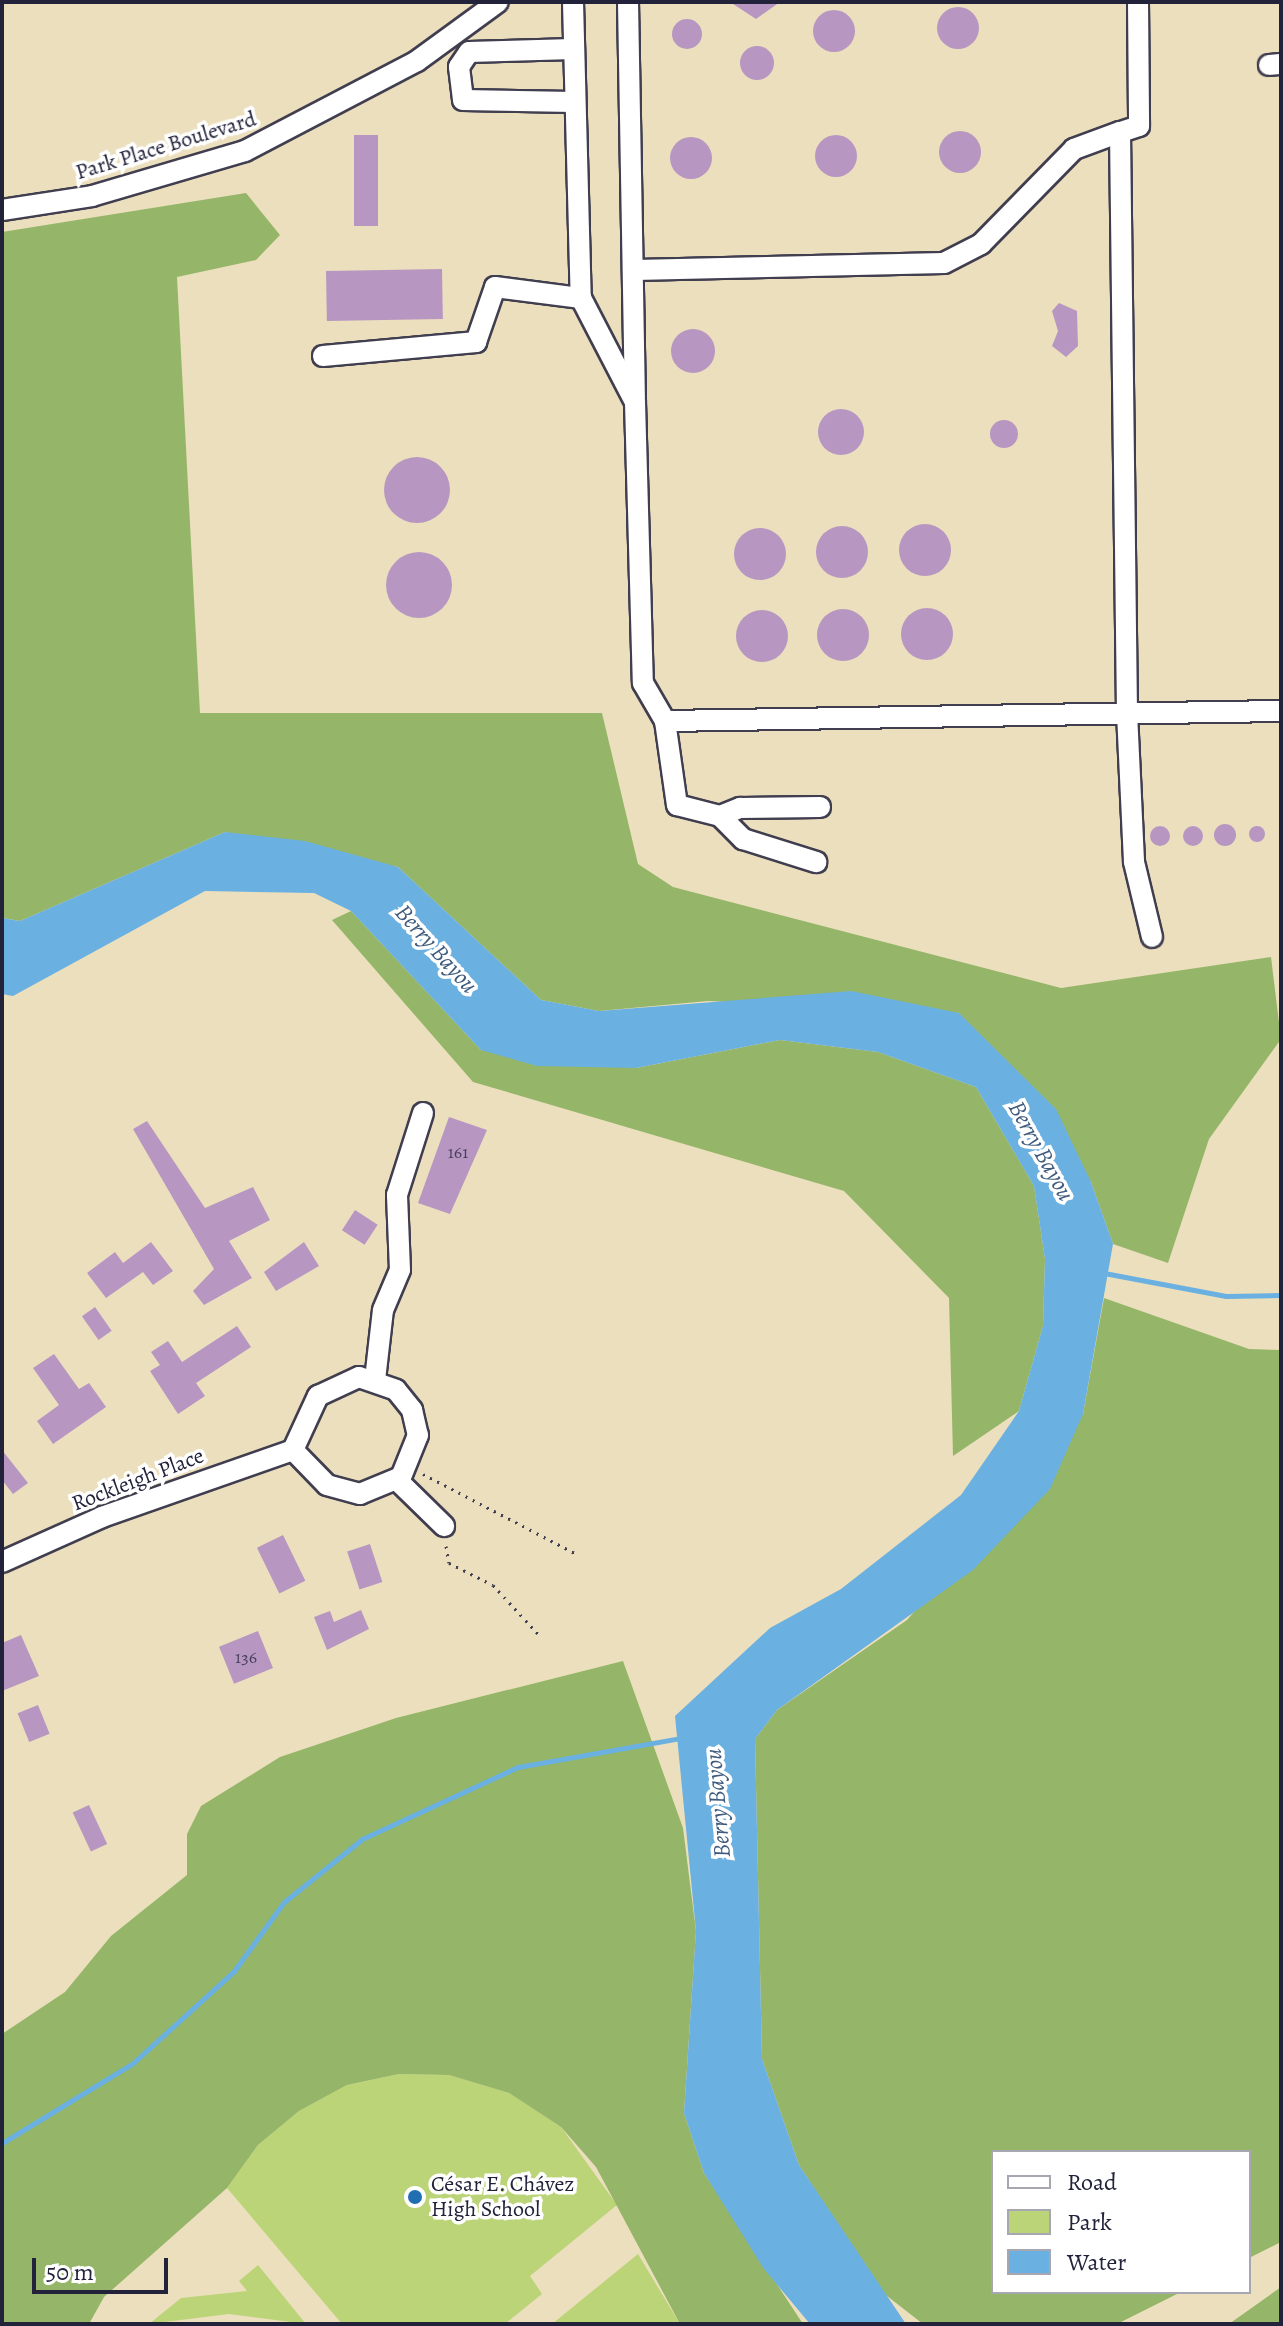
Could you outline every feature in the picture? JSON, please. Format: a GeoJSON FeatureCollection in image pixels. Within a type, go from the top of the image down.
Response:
{"type":"FeatureCollection","features":[{"type":"Feature","properties":{"kind":"street","name":"Park Place Boulevard"},"geometry":{"type":"LineString","coordinates":[[2,208],[92,196],[245,151],[417,61],[498,2]]}},
{"type":"Feature","properties":{"kind":"street"},"geometry":{"type":"LineString","coordinates":[[573,2],[573,102],[581,298],[635,402]]}},
{"type":"Feature","properties":{"kind":"street"},"geometry":{"type":"LineString","coordinates":[[628,2],[643,683],[665,721],[677,805],[720,816],[743,839],[816,862]]}},
{"type":"Feature","properties":{"kind":"street"},"geometry":{"type":"LineString","coordinates":[[635,270],[944,263],[981,244],[1074,149],[1139,126],[1138,2]]}},
{"type":"Feature","properties":{"kind":"street"},"geometry":{"type":"LineString","coordinates":[[573,49],[469,52],[459,67],[463,100],[573,102]]}},
{"type":"Feature","properties":{"kind":"street"},"geometry":{"type":"LineString","coordinates":[[1120,132],[1127,713],[1134,862],[1152,937]]}},
{"type":"Feature","properties":{"kind":"street"},"geometry":{"type":"LineString","coordinates":[[323,356],[476,342],[495,287],[581,298]]}},
{"type":"Feature","properties":{"kind":"street"},"geometry":{"type":"LineString","coordinates":[[665,721],[1281,711]]}},
{"type":"Feature","properties":{"kind":"street"},"geometry":{"type":"LineString","coordinates":[[720,816],[740,808],[820,807]]}},
{"type":"Feature","properties":{"kind":"street"},"geometry":{"type":"LineString","coordinates":[[375,1380],[383,1310],[400,1270],[397,1195],[423,1113]]}},
{"type":"Feature","properties":{"kind":"street"},"geometry":{"type":"LineString","coordinates":[[346,1379],[375,1380],[412,1410],[418,1435],[403,1474],[371,1493],[338,1490],[293,1450],[325,1389],[346,1379]]}},
{"type":"Feature","properties":{"kind":"street","name":"Rockleigh Place"},"geometry":{"type":"LineString","coordinates":[[2,1562],[102,1517],[293,1450]]}},
{"type":"Feature","properties":{"kind":"street"},"geometry":{"type":"LineString","coordinates":[[403,1474],[444,1526]]}},
{"type":"Feature","properties":{"kind":"path"},"geometry":{"type":"LineString","coordinates":[[403,1474],[577,1554]]}},
{"type":"Feature","properties":{"kind":"path"},"geometry":{"type":"LineString","coordinates":[[444,1526],[449,1563],[493,1585],[540,1636]]}},
{"type":"Feature","properties":{"kind":"green space"},"geometry":{"type":"Polygon","coordinates":[[[246,193],[280,235],[256,260],[177,277],[200,713],[602,713],[638,864],[673,887],[1061,988],[1271,957],[1281,1039],[1209,1139],[1168,1263],[1113,1244],[1091,1182],[959,1013],[708,1001],[599,1011],[541,1000],[398,867],[225,832],[20,921],[2,918],[2,232],[246,193]]]}},
{"type":"Feature","properties":{"kind":"green space"},"geometry":{"type":"Polygon","coordinates":[[[351,911],[481,1050],[636,1068],[780,1040],[878,1052],[976,1087],[1034,1186],[1045,1259],[1043,1326],[1019,1411],[953,1456],[949,1298],[844,1191],[473,1082],[332,920],[351,911]]]}},
{"type":"Feature","properties":{"kind":"green space"},"geometry":{"type":"Polygon","coordinates":[[[1104,1298],[1249,1349],[1281,1350],[1281,2242],[1251,2257],[1251,2150],[991,2150],[991,2294],[1177,2294],[1117,2324],[923,2324],[882,2292],[799,2165],[762,2059],[755,1739],[777,1710],[907,1620],[1083,1414],[1104,1298]]]}},
{"type":"Feature","properties":{"kind":"green space"},"geometry":{"type":"Polygon","coordinates":[[[623,1661],[683,1828],[696,1931],[684,2113],[704,2173],[803,2324],[680,2324],[596,2167],[561,2127],[509,2093],[449,2075],[399,2074],[347,2085],[299,2111],[258,2145],[227,2188],[104,2297],[89,2324],[2,2324],[2,2034],[65,1992],[111,1936],[187,1875],[187,1834],[201,1806],[280,1757],[396,1718],[623,1661]]]}},
{"type":"Feature","properties":{"kind":"green space","name":"César E. Chávez High School"},"geometry":{"type":"Polygon","coordinates":[[[399,2074],[449,2075],[509,2093],[561,2127],[617,2205],[530,2276],[542,2294],[505,2324],[342,2324],[227,2188],[258,2145],[299,2111],[347,2085],[399,2074]]]}},
{"type":"Feature","properties":{"kind":"green space"},"geometry":{"type":"Polygon","coordinates":[[[638,2254],[680,2324],[552,2324],[638,2254]]]}},
{"type":"Feature","properties":{"kind":"green space"},"geometry":{"type":"Polygon","coordinates":[[[258,2265],[306,2324],[229,2314],[149,2324],[181,2298],[247,2291],[239,2281],[258,2265]]]}},
{"type":"Feature","properties":{"kind":"green space"},"geometry":{"type":"Polygon","coordinates":[[[1281,2287],[1281,2324],[1229,2324],[1281,2287]]]}},
{"type":"Feature","properties":{"kind":"water","name":"Berry Bayou"},"geometry":{"type":"Polygon","coordinates":[[[225,832],[305,841],[398,867],[541,1000],[599,1011],[851,991],[959,1013],[1056,1109],[1091,1182],[1113,1244],[1083,1414],[1050,1489],[973,1570],[777,1710],[755,1739],[762,2059],[799,2165],[906,2324],[810,2324],[764,2269],[704,2173],[684,2113],[696,1931],[675,1716],[770,1628],[841,1589],[961,1495],[1019,1411],[1043,1326],[1045,1259],[1034,1186],[976,1087],[878,1052],[780,1040],[636,1068],[537,1066],[481,1050],[351,911],[314,893],[205,891],[13,996],[2,994],[2,918],[20,921],[225,832]]]}},
{"type":"Feature","properties":{"kind":"building"},"geometry":{"type":"Polygon","coordinates":[[[730,2],[780,2],[756,19],[730,2]]]}},
{"type":"Feature","properties":{"kind":"building"},"geometry":{"type":"Polygon","coordinates":[[[958,7],[973,13],[979,28],[973,43],[958,49],[943,43],[937,28],[943,13],[958,7]]]}},
{"type":"Feature","properties":{"kind":"building"},"geometry":{"type":"Polygon","coordinates":[[[834,10],[849,16],[855,31],[849,46],[834,52],[819,46],[813,31],[819,16],[834,10]]]}},
{"type":"Feature","properties":{"kind":"building"},"geometry":{"type":"Polygon","coordinates":[[[687,19],[693,20],[701,28],[701,40],[693,48],[687,49],[681,48],[673,40],[672,34],[673,28],[681,20],[687,19]]]}},
{"type":"Feature","properties":{"kind":"building"},"geometry":{"type":"Polygon","coordinates":[[[757,46],[769,51],[774,63],[769,75],[757,80],[745,75],[740,63],[745,51],[757,46]]]}},
{"type":"Feature","properties":{"kind":"building"},"geometry":{"type":"Polygon","coordinates":[[[960,131],[975,137],[981,152],[975,167],[960,173],[945,167],[939,152],[945,137],[960,131]]]}},
{"type":"Feature","properties":{"kind":"building"},"geometry":{"type":"Polygon","coordinates":[[[354,135],[378,135],[378,226],[354,226],[354,135]]]}},
{"type":"Feature","properties":{"kind":"building"},"geometry":{"type":"Polygon","coordinates":[[[836,135],[851,141],[857,156],[851,171],[836,177],[821,171],[815,156],[821,141],[836,135]]]}},
{"type":"Feature","properties":{"kind":"building"},"geometry":{"type":"Polygon","coordinates":[[[691,137],[706,143],[712,158],[706,173],[691,179],[676,173],[670,158],[676,143],[691,137]]]}},
{"type":"Feature","properties":{"kind":"building"},"geometry":{"type":"Polygon","coordinates":[[[442,269],[443,319],[327,321],[326,271],[442,269]]]}},
{"type":"Feature","properties":{"kind":"building"},"geometry":{"type":"Polygon","coordinates":[[[1059,303],[1077,311],[1078,346],[1066,357],[1052,346],[1058,331],[1052,311],[1059,303]]]}},
{"type":"Feature","properties":{"kind":"building"},"geometry":{"type":"Polygon","coordinates":[[[693,329],[709,335],[715,351],[709,367],[693,373],[677,367],[671,351],[677,335],[693,329]]]}},
{"type":"Feature","properties":{"kind":"building"},"geometry":{"type":"Polygon","coordinates":[[[841,409],[857,416],[864,432],[857,448],[841,455],[825,448],[818,432],[825,416],[841,409]]]}},
{"type":"Feature","properties":{"kind":"building"},"geometry":{"type":"Polygon","coordinates":[[[1004,420],[1014,424],[1018,434],[1014,444],[1004,448],[994,444],[990,434],[994,424],[1004,420]]]}},
{"type":"Feature","properties":{"kind":"building"},"geometry":{"type":"Polygon","coordinates":[[[417,457],[430,460],[440,467],[447,477],[450,490],[447,503],[440,513],[430,520],[417,523],[404,520],[394,513],[387,503],[384,490],[387,477],[394,467],[404,460],[417,457]]]}},
{"type":"Feature","properties":{"kind":"building"},"geometry":{"type":"Polygon","coordinates":[[[925,524],[944,531],[951,550],[944,569],[925,576],[906,569],[899,550],[906,531],[925,524]]]}},
{"type":"Feature","properties":{"kind":"building"},"geometry":{"type":"Polygon","coordinates":[[[842,526],[861,533],[868,552],[861,571],[842,578],[823,571],[816,552],[823,533],[842,526]]]}},
{"type":"Feature","properties":{"kind":"building"},"geometry":{"type":"Polygon","coordinates":[[[760,528],[779,535],[786,554],[779,573],[760,580],[741,573],[734,554],[741,535],[760,528]]]}},
{"type":"Feature","properties":{"kind":"building"},"geometry":{"type":"Polygon","coordinates":[[[425,552],[443,561],[450,572],[450,598],[443,609],[432,616],[413,618],[395,609],[388,598],[386,579],[395,561],[406,554],[425,552]]]}},
{"type":"Feature","properties":{"kind":"building"},"geometry":{"type":"Polygon","coordinates":[[[927,608],[946,615],[953,634],[946,653],[927,660],[908,653],[901,634],[908,615],[927,608]]]}},
{"type":"Feature","properties":{"kind":"building"},"geometry":{"type":"Polygon","coordinates":[[[843,609],[862,616],[869,635],[862,654],[843,661],[824,654],[817,635],[824,616],[843,609]]]}},
{"type":"Feature","properties":{"kind":"building"},"geometry":{"type":"Polygon","coordinates":[[[762,610],[781,617],[788,636],[781,655],[762,662],[743,655],[736,636],[743,617],[762,610]]]}},
{"type":"Feature","properties":{"kind":"building"},"geometry":{"type":"Polygon","coordinates":[[[1225,824],[1233,827],[1236,835],[1233,843],[1225,846],[1217,843],[1214,835],[1217,827],[1225,824]]]}},
{"type":"Feature","properties":{"kind":"building"},"geometry":{"type":"Polygon","coordinates":[[[1160,826],[1167,829],[1170,836],[1167,843],[1160,846],[1153,843],[1150,836],[1153,829],[1160,826]]]}},
{"type":"Feature","properties":{"kind":"building"},"geometry":{"type":"Polygon","coordinates":[[[1193,826],[1200,829],[1203,836],[1200,843],[1193,846],[1186,843],[1183,836],[1186,829],[1193,826]]]}},
{"type":"Feature","properties":{"kind":"building"},"geometry":{"type":"Polygon","coordinates":[[[1257,826],[1263,828],[1263,840],[1257,842],[1251,840],[1249,834],[1251,828],[1257,826]]]}},
{"type":"Feature","properties":{"kind":"building"},"geometry":{"type":"Polygon","coordinates":[[[449,1117],[487,1130],[450,1214],[418,1203],[449,1117]]]}},
{"type":"Feature","properties":{"kind":"building"},"geometry":{"type":"Polygon","coordinates":[[[147,1121],[205,1208],[253,1187],[270,1220],[229,1241],[252,1278],[204,1305],[193,1291],[214,1269],[133,1129],[147,1121]]]}},
{"type":"Feature","properties":{"kind":"building"},"geometry":{"type":"Polygon","coordinates":[[[355,1210],[378,1225],[365,1245],[342,1230],[355,1210]]]}},
{"type":"Feature","properties":{"kind":"building"},"geometry":{"type":"Polygon","coordinates":[[[151,1242],[173,1271],[153,1285],[143,1272],[106,1298],[87,1273],[115,1252],[123,1263],[151,1242]]]}},
{"type":"Feature","properties":{"kind":"building"},"geometry":{"type":"Polygon","coordinates":[[[304,1242],[319,1266],[276,1291],[264,1272],[304,1242]]]}},
{"type":"Feature","properties":{"kind":"building"},"geometry":{"type":"Polygon","coordinates":[[[95,1307],[112,1331],[99,1340],[82,1316],[95,1307]]]}},
{"type":"Feature","properties":{"kind":"building"},"geometry":{"type":"Polygon","coordinates":[[[237,1326],[251,1347],[196,1383],[205,1396],[178,1414],[150,1371],[160,1365],[151,1352],[168,1341],[182,1362],[237,1326]]]}},
{"type":"Feature","properties":{"kind":"building"},"geometry":{"type":"Polygon","coordinates":[[[54,1354],[79,1389],[89,1383],[106,1407],[53,1444],[37,1421],[59,1405],[33,1368],[54,1354]]]}},
{"type":"Feature","properties":{"kind":"building"},"geometry":{"type":"Polygon","coordinates":[[[2,1450],[28,1483],[13,1494],[2,1480],[2,1450]]]}},
{"type":"Feature","properties":{"kind":"building"},"geometry":{"type":"Polygon","coordinates":[[[283,1535],[305,1581],[279,1594],[257,1548],[283,1535]]]}},
{"type":"Feature","properties":{"kind":"building"},"geometry":{"type":"Polygon","coordinates":[[[370,1544],[382,1582],[360,1589],[347,1551],[370,1544]]]}},
{"type":"Feature","properties":{"kind":"building"},"geometry":{"type":"Polygon","coordinates":[[[361,1610],[369,1629],[327,1650],[314,1617],[330,1611],[334,1622],[361,1610]]]}},
{"type":"Feature","properties":{"kind":"building"},"geometry":{"type":"Polygon","coordinates":[[[258,1631],[273,1668],[234,1684],[219,1647],[258,1631]]]}},
{"type":"Feature","properties":{"kind":"building"},"geometry":{"type":"Polygon","coordinates":[[[21,1635],[39,1676],[2,1691],[2,1643],[21,1635]]]}},
{"type":"Feature","properties":{"kind":"building"},"geometry":{"type":"Polygon","coordinates":[[[38,1705],[50,1734],[29,1742],[18,1713],[38,1705]]]}},
{"type":"Feature","properties":{"kind":"building"},"geometry":{"type":"Polygon","coordinates":[[[89,1805],[107,1844],[91,1852],[73,1813],[89,1805]]]}},
{"type":"Feature","properties":{"kind":"waterway"},"geometry":{"type":"LineString","coordinates":[[1104,1273],[1226,1296],[1281,1295]]}},
{"type":"Feature","properties":{"kind":"waterway"},"geometry":{"type":"LineString","coordinates":[[2,2143],[133,2063],[234,1971],[284,1902],[362,1839],[518,1767],[681,1738]]}},
{"type":"Feature","properties":{"kind":"place","name":"César E. Chávez High School"},"geometry":{"type":"Point","coordinates":[415,2197]}}]}
